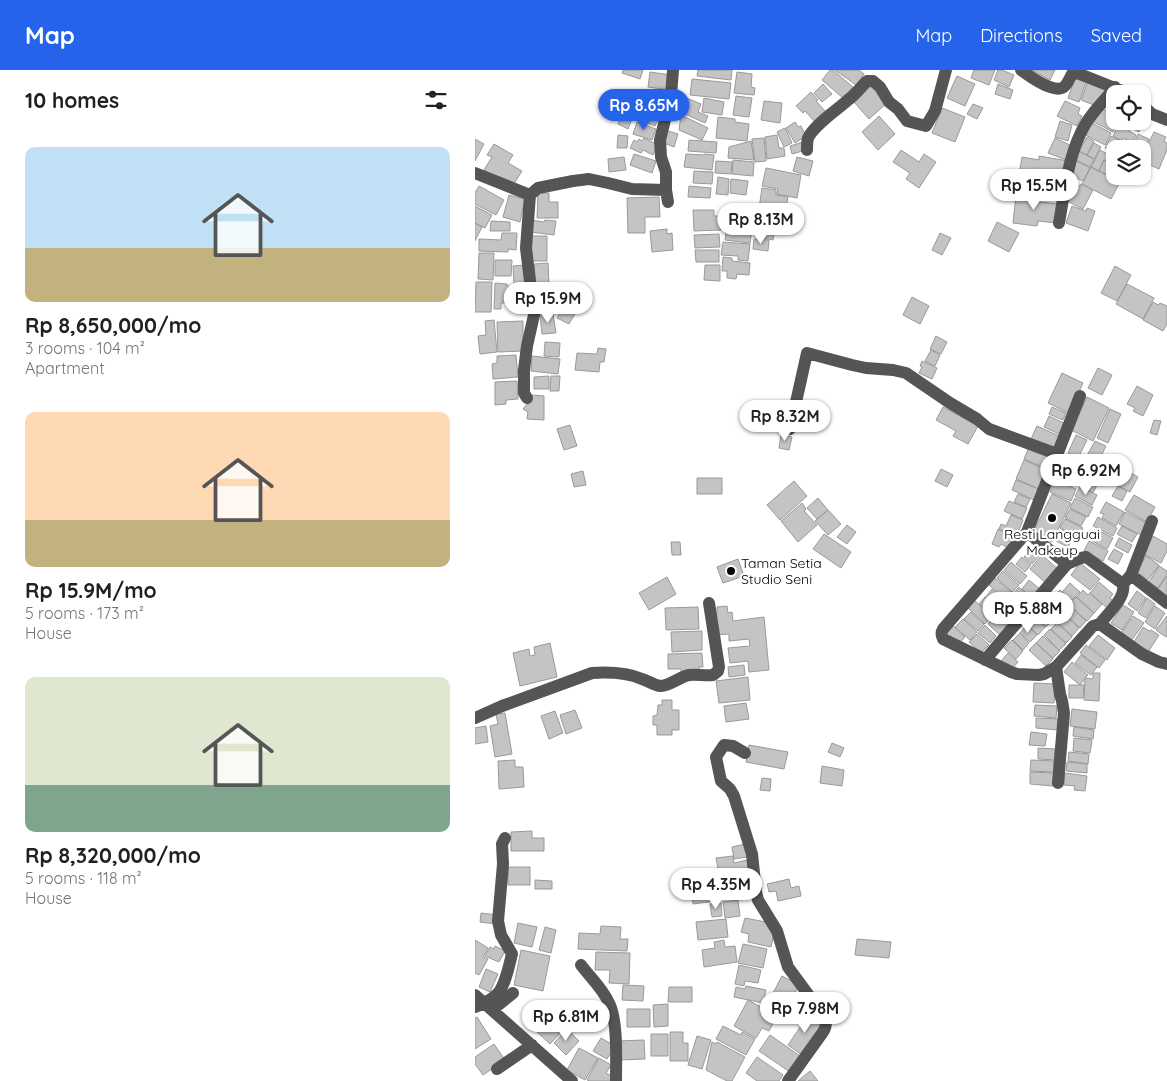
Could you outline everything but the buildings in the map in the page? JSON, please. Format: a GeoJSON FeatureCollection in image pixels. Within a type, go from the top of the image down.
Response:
{"type":"FeatureCollection","features":[{"type":"Feature","properties":{"kind":"street"},"geometry":{"type":"LineString","coordinates":[[527,398],[524,393],[527,346],[534,315],[526,248],[530,195],[538,188],[589,179],[667,196],[666,172],[661,157],[660,140],[671,95],[673,70]]}},
{"type":"Feature","properties":{"kind":"street"},"geometry":{"type":"LineString","coordinates":[[807,150],[809,136],[815,129],[870,80],[880,87],[889,102],[907,121],[926,126],[935,111],[946,70]]}},
{"type":"Feature","properties":{"kind":"street"},"geometry":{"type":"LineString","coordinates":[[1021,70],[1034,79],[1055,88],[1063,88],[1072,74],[1077,73],[1110,85]]}},
{"type":"Feature","properties":{"kind":"street"},"geometry":{"type":"LineString","coordinates":[[1059,223],[1070,160],[1089,118],[1106,98]]}},
{"type":"Feature","properties":{"kind":"street"},"geometry":{"type":"LineString","coordinates":[[1151,113],[1167,120]]}},
{"type":"Feature","properties":{"kind":"street"},"geometry":{"type":"LineString","coordinates":[[477,178],[530,195]]}},
{"type":"Feature","properties":{"kind":"street"},"geometry":{"type":"LineString","coordinates":[[790,429],[807,353],[866,368],[906,373],[977,419],[989,429],[1057,454]]}},
{"type":"Feature","properties":{"kind":"street"},"geometry":{"type":"LineString","coordinates":[[1080,396],[1027,532],[942,631],[943,639],[1017,674],[1039,675],[1049,672],[1056,667],[1093,626],[1100,624],[1121,598],[1127,579],[1152,521]]}},
{"type":"Feature","properties":{"kind":"street"},"geometry":{"type":"LineString","coordinates":[[1027,532],[1067,564]]}},
{"type":"Feature","properties":{"kind":"street"},"geometry":{"type":"LineString","coordinates":[[985,660],[1067,564],[1081,558],[1086,557],[1167,603]]}},
{"type":"Feature","properties":{"kind":"street"},"geometry":{"type":"LineString","coordinates":[[475,718],[502,706],[592,673],[601,672],[641,678],[661,686],[689,675],[713,676],[719,667],[709,603]]}},
{"type":"Feature","properties":{"kind":"street"},"geometry":{"type":"LineString","coordinates":[[1100,624],[1142,654],[1167,664]]}},
{"type":"Feature","properties":{"kind":"street"},"geometry":{"type":"LineString","coordinates":[[1056,667],[1064,713],[1058,783]]}},
{"type":"Feature","properties":{"kind":"street"},"geometry":{"type":"LineString","coordinates":[[745,753],[733,746],[724,745],[716,757],[721,781],[733,794],[752,854],[758,900],[777,931],[788,967],[824,1016],[826,1022],[823,1032],[788,1081]]}},
{"type":"Feature","properties":{"kind":"street"},"geometry":{"type":"LineString","coordinates":[[482,1004],[499,992],[512,954],[501,935],[498,921],[503,864],[502,844],[505,838]]}},
{"type":"Feature","properties":{"kind":"street"},"geometry":{"type":"LineString","coordinates":[[581,965],[604,994],[612,1009],[616,1081]]}},
{"type":"Feature","properties":{"kind":"street"},"geometry":{"type":"LineString","coordinates":[[482,1004],[513,992]]}},
{"type":"Feature","properties":{"kind":"street"},"geometry":{"type":"LineString","coordinates":[[482,1004],[572,1081]]}},
{"type":"Feature","properties":{"kind":"street"},"geometry":{"type":"LineString","coordinates":[[497,1069],[532,1045]]}},
{"type":"Feature","properties":{"kind":"place","name":"Resti Langguai Makeup"},"geometry":{"type":"Point","coordinates":[1052,518]}},
{"type":"Feature","properties":{"kind":"place","name":"Taman Setia Studio Seni"},"geometry":{"type":"Point","coordinates":[731,571]}}]}
